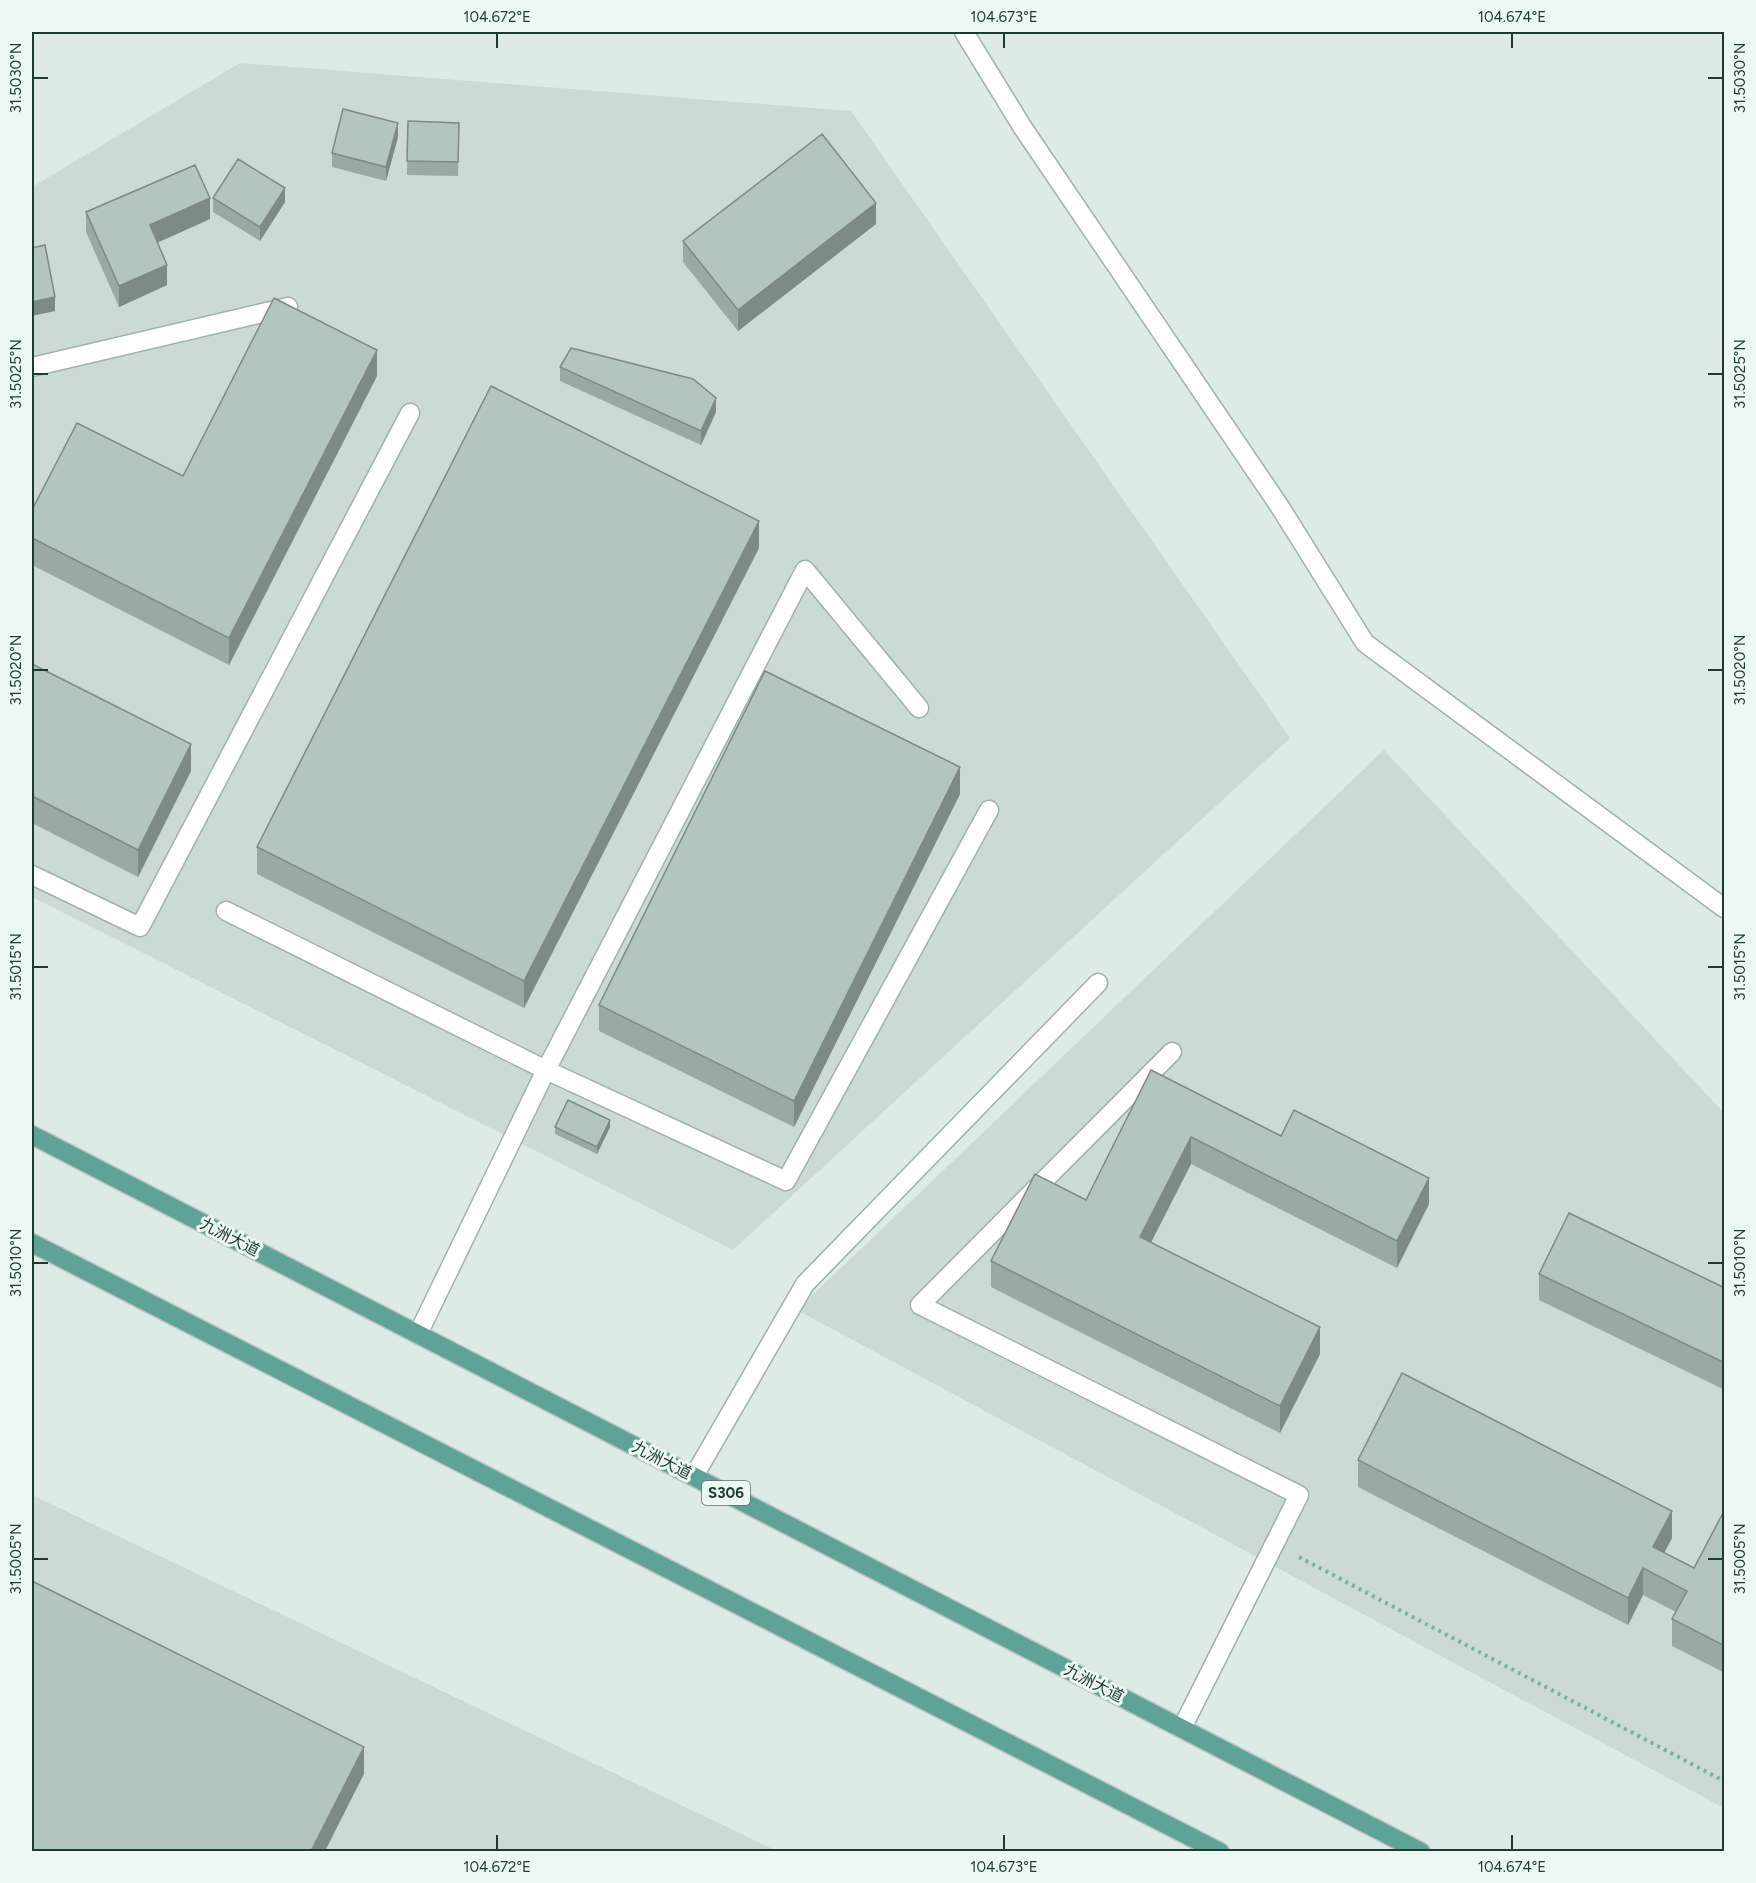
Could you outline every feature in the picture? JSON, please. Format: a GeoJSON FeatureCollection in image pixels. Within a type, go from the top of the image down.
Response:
{"type":"FeatureCollection","features":[{"type":"Feature","properties":{"kind":"main road","name":"九洲大道"},"geometry":{"type":"LineString","coordinates":[[32,1135],[1421,1851]]}},
{"type":"Feature","properties":{"kind":"main road"},"geometry":{"type":"LineString","coordinates":[[32,1243],[1220,1851]]}},
{"type":"Feature","properties":{"kind":"street"},"geometry":{"type":"LineString","coordinates":[[964,32],[1023,128],[1273,498],[1365,643],[1725,908]]}},
{"type":"Feature","properties":{"kind":"street"},"geometry":{"type":"LineString","coordinates":[[32,368],[288,307]]}},
{"type":"Feature","properties":{"kind":"street"},"geometry":{"type":"LineString","coordinates":[[32,875],[140,927],[410,413]]}},
{"type":"Feature","properties":{"kind":"street"},"geometry":{"type":"LineString","coordinates":[[418,1334],[546,1070],[805,570],[918,708]]}},
{"type":"Feature","properties":{"kind":"street"},"geometry":{"type":"LineString","coordinates":[[226,911],[546,1070],[786,1181],[989,810]]}},
{"type":"Feature","properties":{"kind":"street"},"geometry":{"type":"LineString","coordinates":[[694,1476],[805,1284],[1098,983]]}},
{"type":"Feature","properties":{"kind":"street"},"geometry":{"type":"LineString","coordinates":[[1172,1052],[920,1305],[1299,1495],[1182,1728]]}},
{"type":"Feature","properties":{"kind":"path"},"geometry":{"type":"LineString","coordinates":[[1275,1544],[1725,1780]]}},
{"type":"Feature","properties":{"kind":"shaded area"},"geometry":{"type":"Polygon","coordinates":[[[240,63],[851,111],[1290,738],[733,1250],[32,897],[32,187],[240,63]]]}},
{"type":"Feature","properties":{"kind":"shaded area"},"geometry":{"type":"Polygon","coordinates":[[[1384,750],[1724,1113],[1724,1808],[797,1310],[1384,750]]]}},
{"type":"Feature","properties":{"kind":"shaded area"},"geometry":{"type":"Polygon","coordinates":[[[32,1495],[777,1851],[32,1851],[32,1495]]]}},
{"type":"Feature","properties":{"kind":"building"},"geometry":{"type":"Polygon","coordinates":[[[343,109],[398,123],[386,167],[332,153],[343,109]]]}},
{"type":"Feature","properties":{"kind":"building"},"geometry":{"type":"Polygon","coordinates":[[[408,121],[459,123],[458,162],[407,161],[408,121]]]}},
{"type":"Feature","properties":{"kind":"building"},"geometry":{"type":"Polygon","coordinates":[[[822,134],[876,203],[738,310],[683,241],[822,134]]]}},
{"type":"Feature","properties":{"kind":"building"},"geometry":{"type":"Polygon","coordinates":[[[238,159],[285,188],[260,227],[213,198],[238,159]]]}},
{"type":"Feature","properties":{"kind":"building"},"geometry":{"type":"Polygon","coordinates":[[[195,165],[210,198],[150,225],[167,265],[119,286],[86,212],[195,165]]]}},
{"type":"Feature","properties":{"kind":"building"},"geometry":{"type":"Polygon","coordinates":[[[45,245],[55,297],[32,302],[32,248],[45,245]]]}},
{"type":"Feature","properties":{"kind":"building"},"geometry":{"type":"Polygon","coordinates":[[[274,298],[377,350],[229,638],[32,538],[32,510],[77,423],[183,476],[274,298]]]}},
{"type":"Feature","properties":{"kind":"building"},"geometry":{"type":"Polygon","coordinates":[[[571,348],[693,379],[716,398],[701,431],[560,367],[571,348]]]}},
{"type":"Feature","properties":{"kind":"building"},"geometry":{"type":"Polygon","coordinates":[[[491,386],[759,521],[524,981],[257,847],[491,386]]]}},
{"type":"Feature","properties":{"kind":"building"},"geometry":{"type":"Polygon","coordinates":[[[32,664],[191,744],[138,850],[32,796],[32,664]]]}},
{"type":"Feature","properties":{"kind":"building"},"geometry":{"type":"Polygon","coordinates":[[[765,671],[960,767],[794,1101],[599,1005],[765,671]]]}},
{"type":"Feature","properties":{"kind":"building"},"geometry":{"type":"Polygon","coordinates":[[[1151,1070],[1281,1136],[1294,1110],[1429,1178],[1397,1241],[1191,1137],[1140,1237],[1320,1327],[1280,1406],[991,1261],[1035,1174],[1086,1200],[1151,1070]]]}},
{"type":"Feature","properties":{"kind":"building"},"geometry":{"type":"Polygon","coordinates":[[[568,1100],[610,1120],[597,1147],[555,1127],[568,1100]]]}},
{"type":"Feature","properties":{"kind":"building"},"geometry":{"type":"Polygon","coordinates":[[[1569,1213],[1725,1288],[1725,1363],[1539,1274],[1569,1213]]]}},
{"type":"Feature","properties":{"kind":"building"},"geometry":{"type":"Polygon","coordinates":[[[1402,1373],[1672,1511],[1653,1547],[1694,1568],[1725,1509],[1725,1646],[1672,1619],[1687,1591],[1643,1568],[1628,1598],[1358,1460],[1402,1373]]]}},
{"type":"Feature","properties":{"kind":"building"},"geometry":{"type":"Polygon","coordinates":[[[32,1581],[364,1747],[311,1851],[32,1851],[32,1581]]]}}]}
